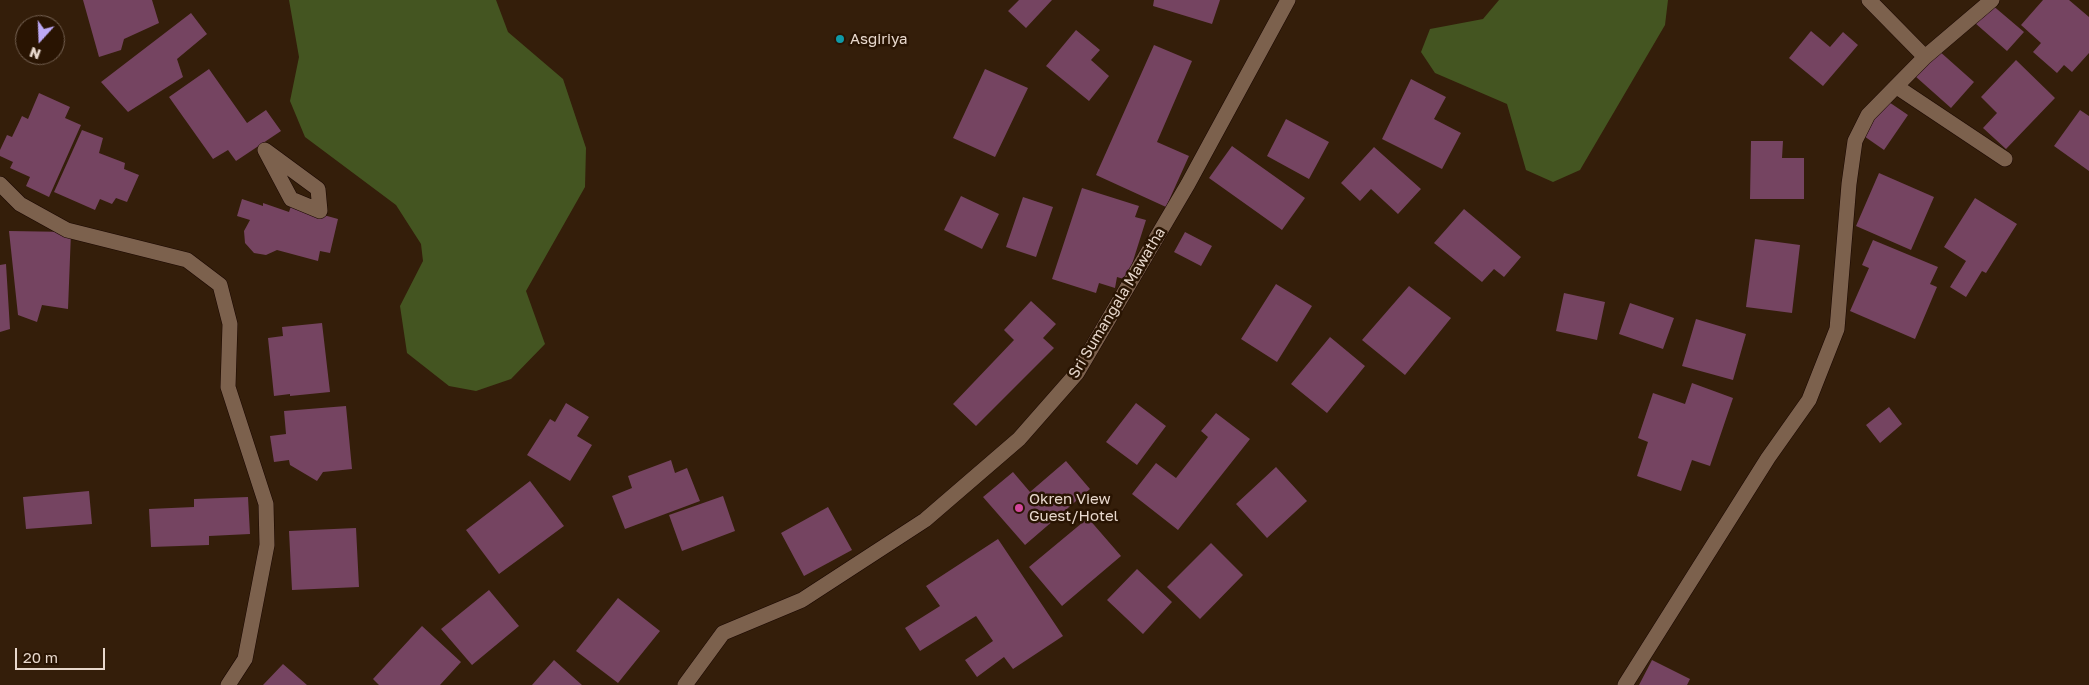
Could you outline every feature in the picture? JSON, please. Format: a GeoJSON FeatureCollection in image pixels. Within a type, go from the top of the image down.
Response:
{"type":"FeatureCollection","features":[{"type":"Feature","properties":{"kind":"street","name":"Sri Sumangala Mawatha"},"geometry":{"type":"LineString","coordinates":[[685,685],[723,633],[802,600],[924,520],[1019,439],[1077,373],[1188,184],[1288,0]]}},
{"type":"Feature","properties":{"kind":"street"},"geometry":{"type":"LineString","coordinates":[[1869,0],[1925,57]]}},
{"type":"Feature","properties":{"kind":"street"},"geometry":{"type":"LineString","coordinates":[[1624,685],[1768,458],[1809,400],[1837,329],[1849,184],[1855,141],[1868,115],[1925,57],[1992,0]]}},
{"type":"Feature","properties":{"kind":"street"},"geometry":{"type":"LineString","coordinates":[[1897,87],[2005,159]]}},
{"type":"Feature","properties":{"kind":"street"},"geometry":{"type":"LineString","coordinates":[[265,150],[318,189],[320,211],[291,198],[265,150]]}},
{"type":"Feature","properties":{"kind":"street"},"geometry":{"type":"LineString","coordinates":[[0,184],[20,204],[67,230],[187,260],[220,285],[230,324],[228,387],[266,504],[267,536],[267,545],[245,659],[228,685]]}},
{"type":"Feature","properties":{"kind":"street"},"geometry":{"type":"LineString","coordinates":[[291,198],[318,189]]}},
{"type":"Feature","properties":{"kind":"green space"},"geometry":{"type":"Polygon","coordinates":[[[289,0],[496,0],[508,32],[563,79],[586,148],[585,187],[526,291],[545,344],[511,379],[476,391],[449,386],[407,353],[400,306],[423,261],[421,244],[396,205],[305,137],[290,101],[299,57],[289,0]]]}},
{"type":"Feature","properties":{"kind":"green space"},"geometry":{"type":"Polygon","coordinates":[[[1499,0],[1668,0],[1665,25],[1580,170],[1553,182],[1526,170],[1507,104],[1435,73],[1421,52],[1430,29],[1483,19],[1499,0]]]}},
{"type":"Feature","properties":{"kind":"building"},"geometry":{"type":"Polygon","coordinates":[[[83,0],[152,0],[159,23],[124,39],[121,50],[99,57],[83,0]]]}},
{"type":"Feature","properties":{"kind":"building"},"geometry":{"type":"Polygon","coordinates":[[[1019,0],[1052,0],[1026,28],[1008,11],[1019,0]]]}},
{"type":"Feature","properties":{"kind":"building"},"geometry":{"type":"Polygon","coordinates":[[[1154,0],[1220,0],[1212,24],[1153,6],[1154,0]]]}},
{"type":"Feature","properties":{"kind":"building"},"geometry":{"type":"Polygon","coordinates":[[[2043,0],[2069,0],[2089,17],[2089,53],[2072,72],[2064,65],[2057,73],[2033,52],[2041,43],[2021,25],[2043,0]]]}},
{"type":"Feature","properties":{"kind":"building"},"geometry":{"type":"Polygon","coordinates":[[[1991,4],[2024,32],[2007,51],[1975,23],[1991,4]]]}},
{"type":"Feature","properties":{"kind":"building"},"geometry":{"type":"Polygon","coordinates":[[[191,13],[207,34],[177,59],[183,77],[128,112],[101,82],[191,13]]]}},
{"type":"Feature","properties":{"kind":"building"},"geometry":{"type":"Polygon","coordinates":[[[1076,30],[1100,50],[1091,60],[1109,76],[1089,101],[1046,66],[1076,30]]]}},
{"type":"Feature","properties":{"kind":"building"},"geometry":{"type":"Polygon","coordinates":[[[1811,31],[1830,47],[1843,32],[1858,45],[1823,86],[1789,58],[1811,31]]]}},
{"type":"Feature","properties":{"kind":"building"},"geometry":{"type":"Polygon","coordinates":[[[1154,45],[1192,61],[1157,142],[1189,156],[1166,207],[1096,175],[1154,45]]]}},
{"type":"Feature","properties":{"kind":"building"},"geometry":{"type":"Polygon","coordinates":[[[1938,50],[1974,82],[1951,108],[1915,76],[1938,50]]]}},
{"type":"Feature","properties":{"kind":"building"},"geometry":{"type":"Polygon","coordinates":[[[2016,60],[2055,98],[2006,149],[1983,128],[1997,113],[1981,97],[2016,60]]]}},
{"type":"Feature","properties":{"kind":"building"},"geometry":{"type":"Polygon","coordinates":[[[209,69],[247,123],[266,110],[281,131],[236,161],[228,150],[213,159],[169,97],[209,69]]]}},
{"type":"Feature","properties":{"kind":"building"},"geometry":{"type":"Polygon","coordinates":[[[985,69],[1028,88],[995,157],[953,138],[985,69]]]}},
{"type":"Feature","properties":{"kind":"building"},"geometry":{"type":"Polygon","coordinates":[[[1411,79],[1446,97],[1434,119],[1461,133],[1442,169],[1382,139],[1411,79]]]}},
{"type":"Feature","properties":{"kind":"building"},"geometry":{"type":"Polygon","coordinates":[[[39,93],[70,107],[65,118],[81,125],[49,197],[26,186],[30,177],[10,168],[13,162],[0,156],[0,150],[7,135],[12,137],[22,116],[28,119],[39,93]]]}},
{"type":"Feature","properties":{"kind":"building"},"geometry":{"type":"Polygon","coordinates":[[[1886,100],[1908,115],[1884,150],[1861,134],[1886,100]]]}},
{"type":"Feature","properties":{"kind":"building"},"geometry":{"type":"Polygon","coordinates":[[[2080,110],[2089,116],[2089,171],[2054,146],[2080,110]]]}},
{"type":"Feature","properties":{"kind":"building"},"geometry":{"type":"Polygon","coordinates":[[[1286,119],[1329,142],[1309,179],[1267,156],[1286,119]]]}},
{"type":"Feature","properties":{"kind":"building"},"geometry":{"type":"Polygon","coordinates":[[[82,130],[103,138],[99,153],[125,163],[124,169],[139,175],[127,202],[116,198],[112,204],[100,199],[95,210],[54,192],[82,130]]]}},
{"type":"Feature","properties":{"kind":"building"},"geometry":{"type":"Polygon","coordinates":[[[1751,141],[1783,141],[1782,158],[1804,158],[1804,199],[1750,199],[1751,141]]]}},
{"type":"Feature","properties":{"kind":"building"},"geometry":{"type":"Polygon","coordinates":[[[1232,146],[1305,198],[1282,230],[1209,178],[1232,146]]]}},
{"type":"Feature","properties":{"kind":"building"},"geometry":{"type":"Polygon","coordinates":[[[1374,147],[1421,189],[1398,214],[1371,189],[1360,201],[1341,183],[1374,147]]]}},
{"type":"Feature","properties":{"kind":"building"},"geometry":{"type":"Polygon","coordinates":[[[1879,173],[1934,197],[1911,250],[1856,226],[1879,173]]]}},
{"type":"Feature","properties":{"kind":"building"},"geometry":{"type":"Polygon","coordinates":[[[1082,188],[1139,206],[1135,217],[1146,220],[1127,280],[1117,277],[1115,288],[1099,283],[1096,293],[1052,279],[1082,188]]]}},
{"type":"Feature","properties":{"kind":"building"},"geometry":{"type":"Polygon","coordinates":[[[961,196],[999,214],[982,249],[944,230],[961,196]]]}},
{"type":"Feature","properties":{"kind":"building"},"geometry":{"type":"Polygon","coordinates":[[[1023,197],[1053,207],[1036,257],[1006,247],[1023,197]]]}},
{"type":"Feature","properties":{"kind":"building"},"geometry":{"type":"Polygon","coordinates":[[[1975,198],[2017,224],[1986,273],[1982,271],[1966,297],[1950,287],[1966,261],[1944,247],[1975,198]]]}},
{"type":"Feature","properties":{"kind":"building"},"geometry":{"type":"Polygon","coordinates":[[[242,199],[263,206],[263,203],[289,212],[291,206],[338,219],[330,253],[320,251],[318,261],[277,250],[266,255],[254,253],[245,243],[244,231],[250,220],[237,216],[242,199]]]}},
{"type":"Feature","properties":{"kind":"building"},"geometry":{"type":"Polygon","coordinates":[[[1464,209],[1521,257],[1504,277],[1494,269],[1482,282],[1434,243],[1464,209]]]}},
{"type":"Feature","properties":{"kind":"building"},"geometry":{"type":"Polygon","coordinates":[[[9,231],[71,232],[68,309],[42,305],[37,322],[18,315],[9,231]]]}},
{"type":"Feature","properties":{"kind":"building"},"geometry":{"type":"Polygon","coordinates":[[[1185,232],[1212,246],[1201,266],[1174,252],[1185,232]]]}},
{"type":"Feature","properties":{"kind":"building"},"geometry":{"type":"Polygon","coordinates":[[[1755,239],[1800,245],[1792,313],[1746,307],[1755,239]]]}},
{"type":"Feature","properties":{"kind":"building"},"geometry":{"type":"Polygon","coordinates":[[[1873,240],[1938,267],[1930,284],[1937,287],[1915,339],[1850,311],[1869,268],[1862,265],[1873,240]]]}},
{"type":"Feature","properties":{"kind":"building"},"geometry":{"type":"Polygon","coordinates":[[[6,264],[10,329],[0,332],[0,265],[6,264]]]}},
{"type":"Feature","properties":{"kind":"building"},"geometry":{"type":"Polygon","coordinates":[[[1276,284],[1312,306],[1277,362],[1241,339],[1276,284]]]}},
{"type":"Feature","properties":{"kind":"building"},"geometry":{"type":"Polygon","coordinates":[[[1409,286],[1451,318],[1405,375],[1362,340],[1409,286]]]}},
{"type":"Feature","properties":{"kind":"building"},"geometry":{"type":"Polygon","coordinates":[[[1564,293],[1605,302],[1597,340],[1556,331],[1564,293]]]}},
{"type":"Feature","properties":{"kind":"building"},"geometry":{"type":"Polygon","coordinates":[[[1031,301],[1056,324],[1043,338],[1054,348],[976,426],[953,404],[1014,340],[1004,330],[1031,301]]]}},
{"type":"Feature","properties":{"kind":"building"},"geometry":{"type":"Polygon","coordinates":[[[1630,303],[1674,318],[1663,349],[1619,334],[1630,303]]]}},
{"type":"Feature","properties":{"kind":"building"},"geometry":{"type":"Polygon","coordinates":[[[1696,319],[1746,334],[1733,380],[1682,366],[1696,319]]]}},
{"type":"Feature","properties":{"kind":"building"},"geometry":{"type":"Polygon","coordinates":[[[322,323],[330,392],[274,396],[268,338],[283,336],[282,327],[322,323]]]}},
{"type":"Feature","properties":{"kind":"building"},"geometry":{"type":"Polygon","coordinates":[[[1330,337],[1365,366],[1327,413],[1291,384],[1330,337]]]}},
{"type":"Feature","properties":{"kind":"building"},"geometry":{"type":"Polygon","coordinates":[[[1692,383],[1733,398],[1710,466],[1692,460],[1681,491],[1637,476],[1648,442],[1638,438],[1653,393],[1685,404],[1692,383]]]}},
{"type":"Feature","properties":{"kind":"building"},"geometry":{"type":"Polygon","coordinates":[[[566,403],[589,417],[577,436],[592,445],[570,481],[527,455],[550,419],[555,422],[566,403]]]}},
{"type":"Feature","properties":{"kind":"building"},"geometry":{"type":"Polygon","coordinates":[[[1136,403],[1166,426],[1137,465],[1106,442],[1136,403]]]}},
{"type":"Feature","properties":{"kind":"building"},"geometry":{"type":"Polygon","coordinates":[[[346,406],[352,469],[323,472],[317,481],[290,465],[289,460],[274,462],[270,436],[286,434],[284,411],[346,406]]]}},
{"type":"Feature","properties":{"kind":"building"},"geometry":{"type":"Polygon","coordinates":[[[1889,407],[1902,424],[1880,443],[1866,425],[1889,407]]]}},
{"type":"Feature","properties":{"kind":"building"},"geometry":{"type":"Polygon","coordinates":[[[1216,413],[1250,439],[1178,530],[1132,494],[1156,463],[1176,478],[1208,437],[1201,431],[1216,413]]]}},
{"type":"Feature","properties":{"kind":"building"},"geometry":{"type":"Polygon","coordinates":[[[671,460],[675,473],[687,468],[700,501],[625,529],[612,496],[632,488],[628,476],[671,460]]]}},
{"type":"Feature","properties":{"kind":"building"},"geometry":{"type":"Polygon","coordinates":[[[1066,461],[1090,489],[1025,545],[983,497],[1013,472],[1030,492],[1066,461]]]}},
{"type":"Feature","properties":{"kind":"building"},"geometry":{"type":"Polygon","coordinates":[[[1276,467],[1307,501],[1267,538],[1236,504],[1276,467]]]}},
{"type":"Feature","properties":{"kind":"building"},"geometry":{"type":"Polygon","coordinates":[[[530,481],[564,526],[499,574],[466,530],[530,481]]]}},
{"type":"Feature","properties":{"kind":"building"},"geometry":{"type":"Polygon","coordinates":[[[89,491],[92,524],[26,529],[23,497],[89,491]]]}},
{"type":"Feature","properties":{"kind":"building"},"geometry":{"type":"Polygon","coordinates":[[[723,496],[735,531],[682,551],[669,515],[723,496]]]}},
{"type":"Feature","properties":{"kind":"building"},"geometry":{"type":"Polygon","coordinates":[[[248,497],[250,534],[209,536],[209,545],[151,547],[149,509],[194,507],[194,499],[248,497]]]}},
{"type":"Feature","properties":{"kind":"building"},"geometry":{"type":"Polygon","coordinates":[[[828,507],[852,550],[804,576],[781,533],[828,507]]]}},
{"type":"Feature","properties":{"kind":"building"},"geometry":{"type":"Polygon","coordinates":[[[1088,518],[1121,556],[1062,606],[1029,567],[1088,518]]]}},
{"type":"Feature","properties":{"kind":"building"},"geometry":{"type":"Polygon","coordinates":[[[356,528],[359,587],[292,590],[289,531],[356,528]]]}},
{"type":"Feature","properties":{"kind":"building"},"geometry":{"type":"Polygon","coordinates":[[[998,539],[1063,636],[1013,669],[1004,657],[977,677],[965,660],[993,641],[976,616],[920,651],[905,628],[940,606],[926,586],[998,539]]]}},
{"type":"Feature","properties":{"kind":"building"},"geometry":{"type":"Polygon","coordinates":[[[1211,543],[1243,575],[1200,619],[1167,587],[1211,543]]]}},
{"type":"Feature","properties":{"kind":"building"},"geometry":{"type":"Polygon","coordinates":[[[1137,569],[1172,602],[1143,634],[1107,600],[1137,569]]]}},
{"type":"Feature","properties":{"kind":"building"},"geometry":{"type":"Polygon","coordinates":[[[489,590],[519,626],[472,665],[441,629],[489,590]]]}},
{"type":"Feature","properties":{"kind":"building"},"geometry":{"type":"Polygon","coordinates":[[[618,598],[660,631],[618,683],[576,651],[618,598]]]}},
{"type":"Feature","properties":{"kind":"building"},"geometry":{"type":"Polygon","coordinates":[[[422,626],[461,662],[440,685],[379,685],[373,679],[422,626]]]}},
{"type":"Feature","properties":{"kind":"building"},"geometry":{"type":"Polygon","coordinates":[[[554,660],[582,685],[532,685],[554,660]]]}},
{"type":"Feature","properties":{"kind":"building"},"geometry":{"type":"Polygon","coordinates":[[[1652,660],[1690,679],[1687,685],[1639,685],[1652,660]]]}},
{"type":"Feature","properties":{"kind":"building"},"geometry":{"type":"Polygon","coordinates":[[[283,664],[307,685],[263,685],[283,664]]]}},
{"type":"Feature","properties":{"kind":"place","name":"Asgiriya"},"geometry":{"type":"Point","coordinates":[840,39]}},
{"type":"Feature","properties":{"kind":"place","name":"Okren View Guest/Hotel"},"geometry":{"type":"Point","coordinates":[1019,508]}}]}
